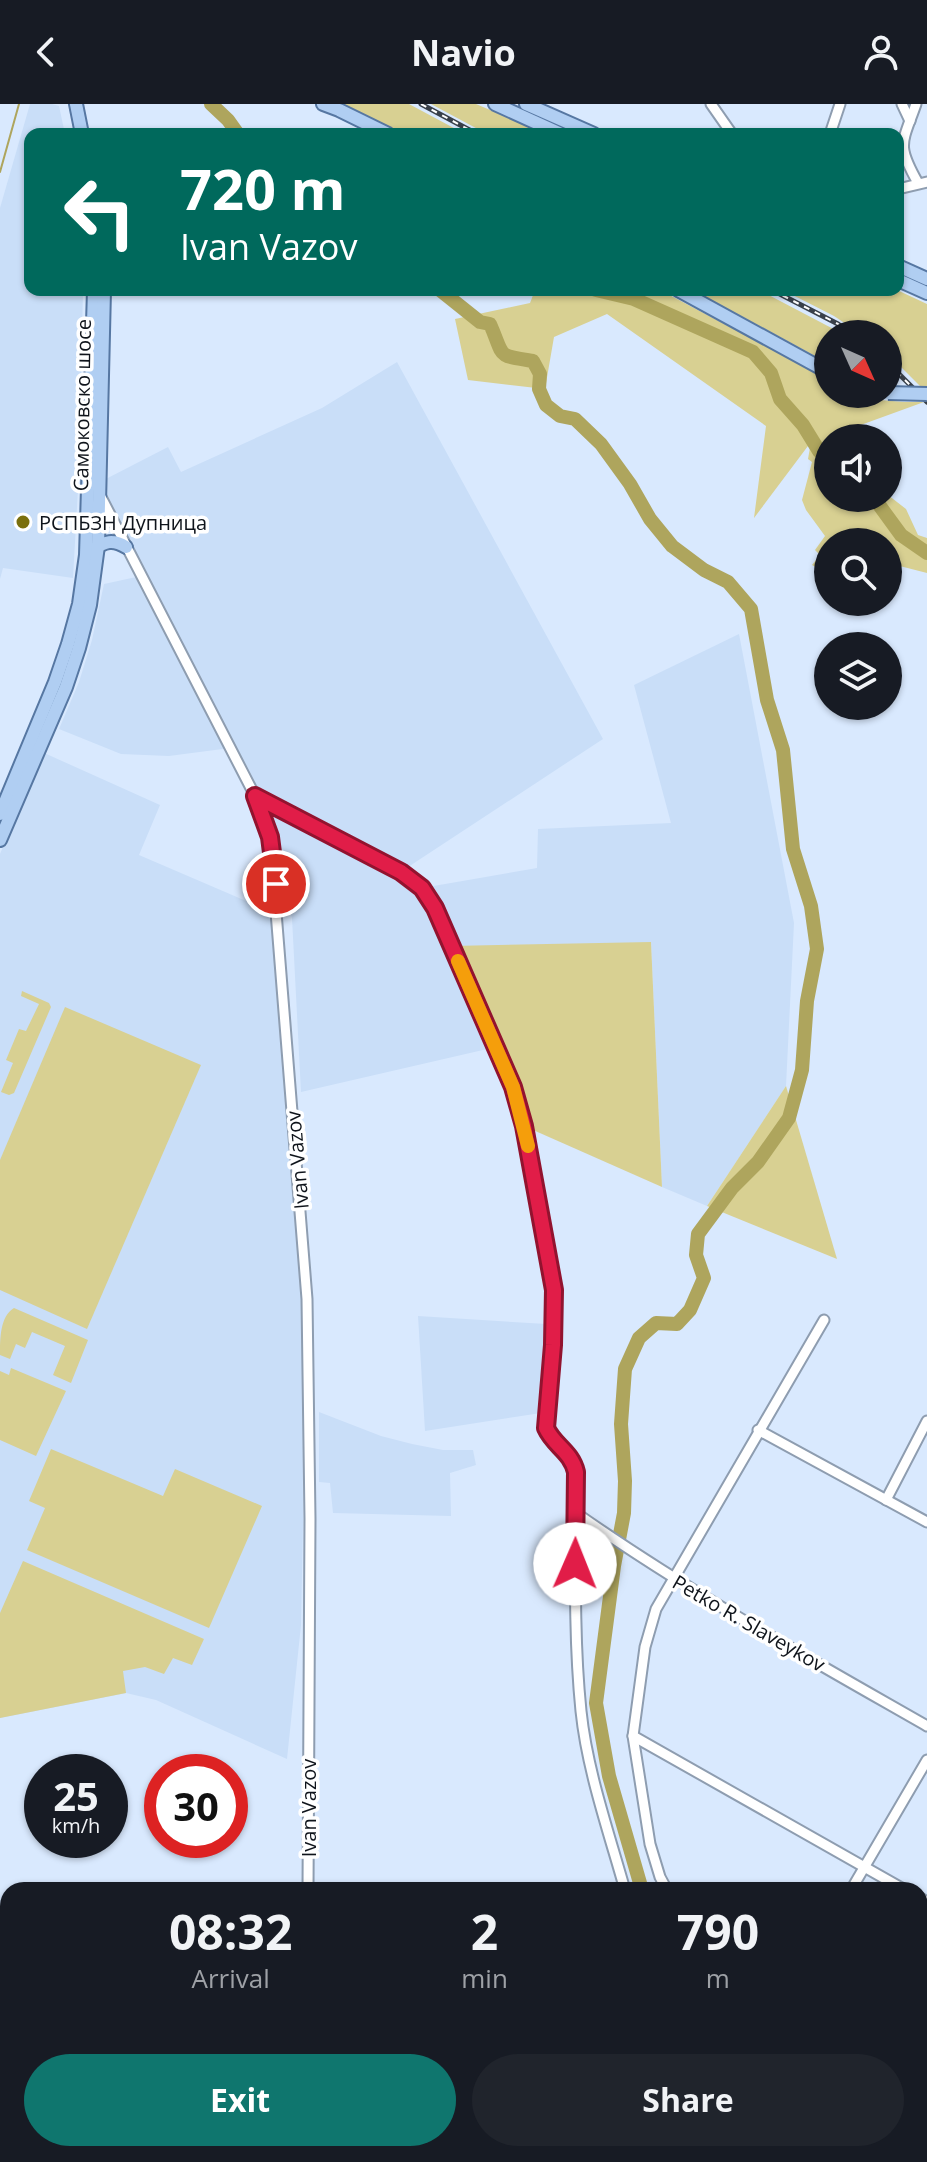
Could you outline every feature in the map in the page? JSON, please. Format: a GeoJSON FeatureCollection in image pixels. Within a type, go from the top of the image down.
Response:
{"type":"FeatureCollection","features":[{"type":"Feature","properties":{"kind":"main road"},"geometry":{"type":"LineString","coordinates":[[76,104],[81,128]]}},
{"type":"Feature","properties":{"kind":"main road"},"geometry":{"type":"LineString","coordinates":[[323,104],[376,128]]}},
{"type":"Feature","properties":{"kind":"main road"},"geometry":{"type":"LineString","coordinates":[[495,104],[548,128]]}},
{"type":"Feature","properties":{"kind":"main road"},"geometry":{"type":"LineString","coordinates":[[526,104],[580,128]]}},
{"type":"Feature","properties":{"kind":"main road"},"geometry":{"type":"LineString","coordinates":[[904,271],[926,289]]}},
{"type":"Feature","properties":{"kind":"main road"},"geometry":{"type":"LineString","coordinates":[[904,282],[926,289]]}},
{"type":"Feature","properties":{"kind":"main road","name":"Самоковско шосе"},"geometry":{"type":"LineString","coordinates":[[0,814],[38,725],[68,644],[79,604],[86,555],[94,296]]}},
{"type":"Feature","properties":{"kind":"main road","name":"Самоковско шосе"},"geometry":{"type":"LineString","coordinates":[[0,840],[66,687],[90,605],[98,546],[104,296]]}},
{"type":"Feature","properties":{"kind":"main road"},"geometry":{"type":"LineString","coordinates":[[689,296],[814,364]]}},
{"type":"Feature","properties":{"kind":"main road"},"geometry":{"type":"LineString","coordinates":[[902,393],[927,394]]}},
{"type":"Feature","properties":{"kind":"main road"},"geometry":{"type":"LineString","coordinates":[[86,555],[111,541],[126,547]]}},
{"type":"Feature","properties":{"kind":"street"},"geometry":{"type":"LineString","coordinates":[[711,104],[728,128]]}},
{"type":"Feature","properties":{"kind":"street"},"geometry":{"type":"LineString","coordinates":[[832,128],[840,104]]}},
{"type":"Feature","properties":{"kind":"street"},"geometry":{"type":"LineString","coordinates":[[902,104],[910,121]]}},
{"type":"Feature","properties":{"kind":"street"},"geometry":{"type":"LineString","coordinates":[[904,136],[916,104]]}},
{"type":"Feature","properties":{"kind":"street"},"geometry":{"type":"LineString","coordinates":[[904,154],[907,164],[922,183]]}},
{"type":"Feature","properties":{"kind":"street","name":"Ivan Vazov"},"geometry":{"type":"LineString","coordinates":[[89,474],[255,796],[273,854],[307,1299],[310,1519],[308,1882]]}},
{"type":"Feature","properties":{"kind":"street"},"geometry":{"type":"LineString","coordinates":[[255,796],[401,872],[422,888],[435,908],[513,1087],[524,1126],[554,1290],[546,1428],[574,1463],[576,1472],[574,1615],[581,1713],[591,1767],[623,1882]]}},
{"type":"Feature","properties":{"kind":"street"},"geometry":{"type":"LineString","coordinates":[[663,1882],[650,1844],[633,1736],[645,1647],[656,1609],[672,1578],[824,1320]]}},
{"type":"Feature","properties":{"kind":"street"},"geometry":{"type":"LineString","coordinates":[[886,1500],[927,1421]]}},
{"type":"Feature","properties":{"kind":"street"},"geometry":{"type":"LineString","coordinates":[[758,1430],[927,1522]]}},
{"type":"Feature","properties":{"kind":"street","name":"Petko R. Slaveykov"},"geometry":{"type":"LineString","coordinates":[[576,1513],[672,1578],[927,1726]]}},
{"type":"Feature","properties":{"kind":"street"},"geometry":{"type":"LineString","coordinates":[[633,1736],[891,1882]]}},
{"type":"Feature","properties":{"kind":"street"},"geometry":{"type":"LineString","coordinates":[[856,1882],[927,1760]]}},
{"type":"Feature","properties":{"kind":"shaded area"},"geometry":{"type":"Polygon","coordinates":[[[30,104],[59,106],[64,128],[24,128],[24,296],[83,296],[73,578],[3,568],[0,579],[0,208],[30,104]]]}},
{"type":"Feature","properties":{"kind":"shaded area"},"geometry":{"type":"Polygon","coordinates":[[[339,104],[409,104],[454,128],[391,128],[339,104]]]}},
{"type":"Feature","properties":{"kind":"shaded area"},"geometry":{"type":"Polygon","coordinates":[[[431,104],[476,104],[532,128],[476,128],[431,104]]]}},
{"type":"Feature","properties":{"kind":"shaded area"},"geometry":{"type":"Polygon","coordinates":[[[904,293],[927,304],[927,387],[921,387],[902,368],[902,320],[840,320],[795,296],[904,296],[904,293]]]}},
{"type":"Feature","properties":{"kind":"shaded area"},"geometry":{"type":"Polygon","coordinates":[[[533,296],[671,296],[814,372],[814,408],[902,408],[902,402],[924,402],[864,424],[814,424],[814,512],[902,512],[902,506],[918,535],[927,538],[927,573],[902,567],[902,528],[819,528],[802,500],[812,462],[808,459],[811,442],[754,518],[766,426],[607,314],[554,337],[545,389],[468,380],[455,319],[530,303],[533,296]]]}},
{"type":"Feature","properties":{"kind":"shaded area"},"geometry":{"type":"Polygon","coordinates":[[[704,296],[770,296],[816,320],[814,355],[704,296]]]}},
{"type":"Feature","properties":{"kind":"shaded area"},"geometry":{"type":"Polygon","coordinates":[[[397,362],[603,739],[402,871],[422,888],[537,868],[538,829],[671,823],[634,685],[739,634],[794,923],[786,1086],[707,1206],[662,1187],[651,942],[496,1047],[301,1092],[292,918],[270,837],[230,748],[169,756],[121,754],[59,729],[79,682],[104,584],[141,576],[100,494],[100,482],[168,447],[181,472],[322,408],[397,362]]]}},
{"type":"Feature","properties":{"kind":"shaded area"},"geometry":{"type":"Polygon","coordinates":[[[42,752],[160,805],[139,855],[272,912],[302,1305],[301,1625],[287,1759],[156,1700],[126,1693],[0,1718],[0,854],[42,752]]]}},
{"type":"Feature","properties":{"kind":"shaded area"},"geometry":{"type":"Polygon","coordinates":[[[651,942],[662,1187],[524,1126],[451,946],[651,942]]]}},
{"type":"Feature","properties":{"kind":"shaded area"},"geometry":{"type":"Polygon","coordinates":[[[22,991],[49,1003],[51,1007],[14,1093],[9,1095],[1,1092],[13,1063],[6,1060],[19,1029],[26,1031],[39,1004],[21,996],[22,991]]]}},
{"type":"Feature","properties":{"kind":"shaded area"},"geometry":{"type":"Polygon","coordinates":[[[65,1007],[201,1065],[87,1329],[0,1290],[0,1160],[65,1007]]]}},
{"type":"Feature","properties":{"kind":"shaded area"},"geometry":{"type":"Polygon","coordinates":[[[786,1086],[837,1259],[707,1206],[786,1086]]]}},
{"type":"Feature","properties":{"kind":"shaded area"},"geometry":{"type":"Polygon","coordinates":[[[14,1308],[88,1340],[71,1383],[53,1375],[65,1346],[32,1332],[25,1348],[16,1344],[10,1359],[0,1355],[3,1322],[14,1308]]]}},
{"type":"Feature","properties":{"kind":"shaded area"},"geometry":{"type":"Polygon","coordinates":[[[418,1316],[546,1324],[541,1413],[425,1431],[418,1316]]]}},
{"type":"Feature","properties":{"kind":"shaded area"},"geometry":{"type":"Polygon","coordinates":[[[11,1368],[66,1391],[36,1456],[0,1440],[0,1371],[9,1375],[11,1368]]]}},
{"type":"Feature","properties":{"kind":"shaded area"},"geometry":{"type":"Polygon","coordinates":[[[319,1412],[381,1436],[412,1444],[443,1450],[473,1450],[476,1465],[450,1473],[451,1516],[333,1513],[330,1483],[319,1482],[319,1412]]]}},
{"type":"Feature","properties":{"kind":"shaded area"},"geometry":{"type":"Polygon","coordinates":[[[51,1449],[163,1496],[175,1469],[262,1506],[209,1628],[27,1550],[45,1508],[29,1501],[51,1449]]]}},
{"type":"Feature","properties":{"kind":"shaded area"},"geometry":{"type":"Polygon","coordinates":[[[23,1561],[204,1639],[192,1665],[173,1658],[164,1674],[145,1667],[123,1671],[126,1693],[0,1718],[0,1613],[23,1561]]]}},
{"type":"Feature","properties":{"kind":"waterway"},"geometry":{"type":"LineString","coordinates":[[0,172],[19,104]]}},
{"type":"Feature","properties":{"kind":"waterway"},"geometry":{"type":"LineString","coordinates":[[211,104],[234,128]]}},
{"type":"Feature","properties":{"kind":"waterway"},"geometry":{"type":"LineString","coordinates":[[448,296],[480,322],[490,324],[503,353],[533,361],[540,374],[539,389],[546,405],[560,416],[575,419],[601,444],[650,519],[672,546],[704,570],[728,582],[751,609],[767,700],[783,750],[793,849],[811,906],[817,949],[807,1001],[802,1070],[789,1118],[758,1162],[732,1188],[698,1234],[696,1255],[704,1278],[690,1310],[677,1324],[656,1323],[639,1338],[625,1369],[621,1424],[624,1513],[596,1703],[609,1776],[640,1882]]}},
{"type":"Feature","properties":{"kind":"waterway"},"geometry":{"type":"LineString","coordinates":[[621,296],[753,352],[771,373],[780,399],[814,443]]}},
{"type":"Feature","properties":{"kind":"waterway"},"geometry":{"type":"LineString","coordinates":[[884,512],[901,535],[927,553]]}},
{"type":"Feature","properties":{"kind":"railway"},"geometry":{"type":"LineString","coordinates":[[421,104],[466,128]]}},
{"type":"Feature","properties":{"kind":"railway"},"geometry":{"type":"LineString","coordinates":[[784,296],[830,320]]}},
{"type":"Feature","properties":{"kind":"railway"},"geometry":{"type":"LineString","coordinates":[[902,377],[927,402]]}},
{"type":"Feature","properties":{"kind":"slow traffic"},"geometry":{"type":"LineString","coordinates":[[458,961],[513,1087],[528,1146]]}},
{"type":"Feature","properties":{"kind":"place","name":"РСПБЗН Дупница"},"geometry":{"type":"Point","coordinates":[23,522]}},
{"type":"Feature","properties":{"kind":"route"},"geometry":{"type":"LineString","coordinates":[[276,884],[270,837],[255,796],[414,880],[435,908],[513,1087],[524,1126],[554,1290],[546,1428],[574,1463],[576,1472],[575,1564]]}}]}
